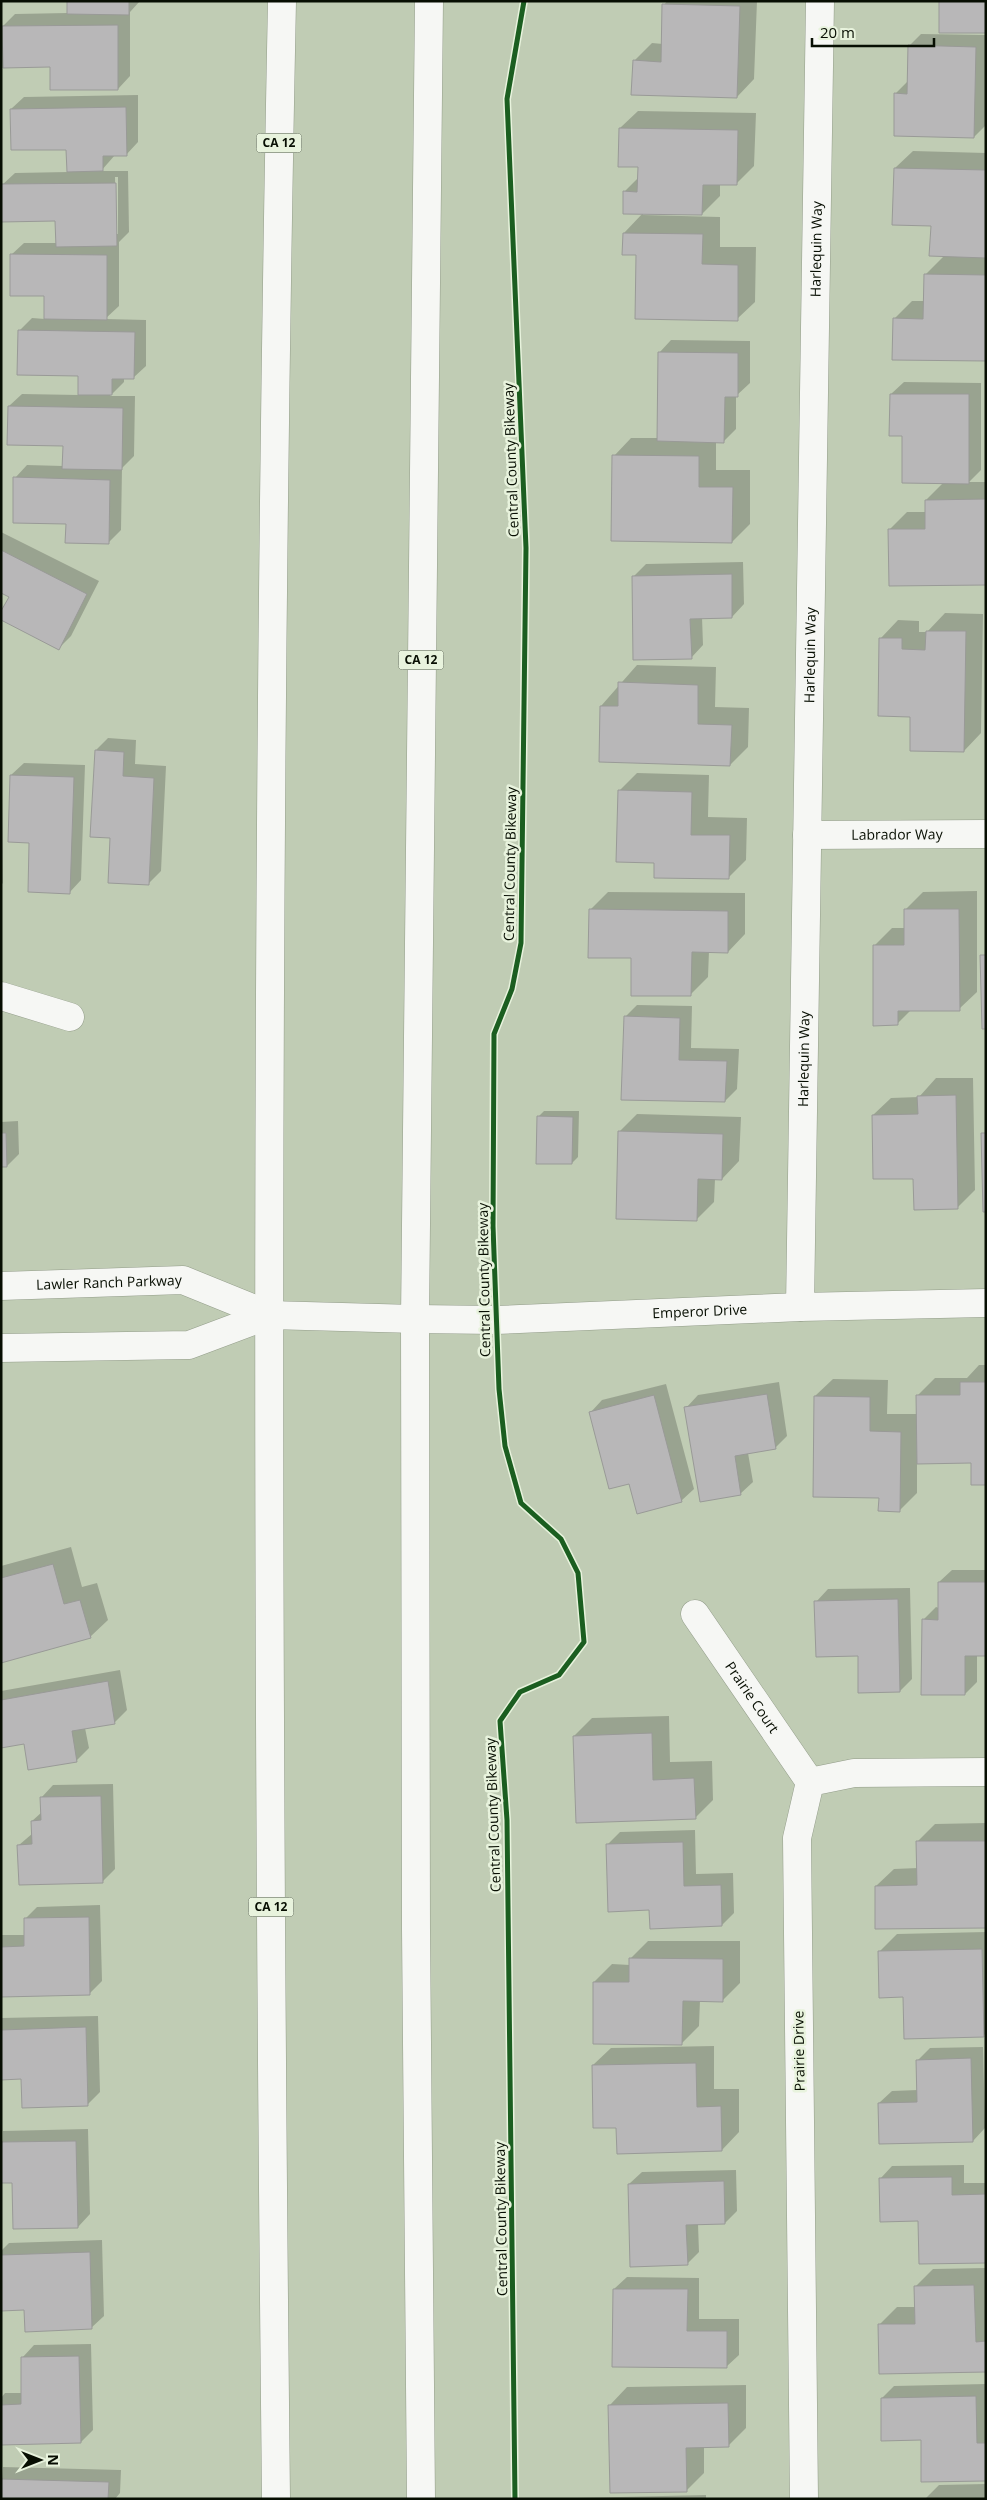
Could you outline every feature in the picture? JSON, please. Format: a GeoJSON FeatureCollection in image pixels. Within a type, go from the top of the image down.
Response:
{"type":"FeatureCollection","features":[{"type":"Feature","properties":{"kind":"main road","name":"CA 12"},"geometry":{"type":"LineString","coordinates":[[276,2499],[270,1315],[276,294],[282,1]]}},
{"type":"Feature","properties":{"kind":"main road","name":"CA 12"},"geometry":{"type":"LineString","coordinates":[[421,2499],[416,1938],[415,1320],[429,1]]}},
{"type":"Feature","properties":{"kind":"main road","name":"Harlequin Way"},"geometry":{"type":"LineString","coordinates":[[800,1307],[820,1]]}},
{"type":"Feature","properties":{"kind":"main road","name":"Labrador Way"},"geometry":{"type":"LineString","coordinates":[[808,835],[986,834]]}},
{"type":"Feature","properties":{"kind":"main road"},"geometry":{"type":"LineString","coordinates":[[1,996],[70,1017]]}},
{"type":"Feature","properties":{"kind":"main road","name":"Lawler Ranch Parkway"},"geometry":{"type":"LineString","coordinates":[[1,1286],[183,1280],[270,1315],[415,1320]]}},
{"type":"Feature","properties":{"kind":"main road","name":"Emperor Drive"},"geometry":{"type":"LineString","coordinates":[[415,1320],[496,1320],[800,1307],[986,1303]]}},
{"type":"Feature","properties":{"kind":"main road","name":"Lawler Ranch Parkway"},"geometry":{"type":"LineString","coordinates":[[1,1348],[189,1345],[270,1315]]}},
{"type":"Feature","properties":{"kind":"main road","name":"Prairie Court"},"geometry":{"type":"LineString","coordinates":[[695,1614],[810,1782]]}},
{"type":"Feature","properties":{"kind":"main road"},"geometry":{"type":"LineString","coordinates":[[810,1782],[854,1773],[986,1772]]}},
{"type":"Feature","properties":{"kind":"main road","name":"Prairie Drive"},"geometry":{"type":"LineString","coordinates":[[804,2499],[797,1838],[810,1782]]}},
{"type":"Feature","properties":{"kind":"building"},"geometry":{"type":"Polygon","coordinates":[[[67,1],[129,1],[129,15],[67,14],[67,1]]]}},
{"type":"Feature","properties":{"kind":"building"},"geometry":{"type":"Polygon","coordinates":[[[939,1],[986,1],[986,33],[939,33],[939,1]]]}},
{"type":"Feature","properties":{"kind":"building"},"geometry":{"type":"Polygon","coordinates":[[[662,4],[740,6],[737,98],[631,95],[633,60],[661,62],[662,4]]]}},
{"type":"Feature","properties":{"kind":"building"},"geometry":{"type":"Polygon","coordinates":[[[118,25],[118,90],[50,90],[50,67],[3,68],[2,26],[118,25]]]}},
{"type":"Feature","properties":{"kind":"building"},"geometry":{"type":"Polygon","coordinates":[[[908,45],[976,47],[974,138],[894,136],[894,93],[907,94],[908,45]]]}},
{"type":"Feature","properties":{"kind":"building"},"geometry":{"type":"Polygon","coordinates":[[[126,107],[127,156],[103,156],[103,171],[67,172],[66,150],[11,150],[10,109],[126,107]]]}},
{"type":"Feature","properties":{"kind":"building"},"geometry":{"type":"Polygon","coordinates":[[[619,128],[738,130],[737,185],[703,185],[702,215],[623,214],[623,191],[637,192],[638,167],[618,167],[619,128]]]}},
{"type":"Feature","properties":{"kind":"building"},"geometry":{"type":"Polygon","coordinates":[[[894,168],[986,170],[986,258],[929,256],[931,226],[892,225],[894,168]]]}},
{"type":"Feature","properties":{"kind":"building"},"geometry":{"type":"Polygon","coordinates":[[[116,183],[117,246],[56,247],[55,221],[1,222],[1,184],[116,183]]]}},
{"type":"Feature","properties":{"kind":"building"},"geometry":{"type":"Polygon","coordinates":[[[623,233],[703,234],[702,264],[738,265],[738,321],[635,319],[636,255],[622,255],[623,233]]]}},
{"type":"Feature","properties":{"kind":"building"},"geometry":{"type":"Polygon","coordinates":[[[10,254],[107,255],[107,320],[44,319],[44,296],[10,296],[10,254]]]}},
{"type":"Feature","properties":{"kind":"building"},"geometry":{"type":"Polygon","coordinates":[[[924,274],[986,275],[986,361],[892,360],[893,318],[923,319],[924,274]]]}},
{"type":"Feature","properties":{"kind":"building"},"geometry":{"type":"Polygon","coordinates":[[[18,330],[135,332],[134,379],[112,379],[112,395],[78,395],[78,376],[17,375],[18,330]]]}},
{"type":"Feature","properties":{"kind":"building"},"geometry":{"type":"Polygon","coordinates":[[[658,352],[738,353],[738,397],[725,397],[724,443],[657,441],[658,352]]]}},
{"type":"Feature","properties":{"kind":"building"},"geometry":{"type":"Polygon","coordinates":[[[890,394],[969,394],[969,484],[902,483],[902,436],[889,436],[890,394]]]}},
{"type":"Feature","properties":{"kind":"building"},"geometry":{"type":"Polygon","coordinates":[[[8,406],[123,408],[122,470],[62,469],[63,446],[7,445],[8,406]]]}},
{"type":"Feature","properties":{"kind":"building"},"geometry":{"type":"Polygon","coordinates":[[[612,455],[699,456],[699,487],[733,487],[732,543],[611,541],[612,455]]]}},
{"type":"Feature","properties":{"kind":"building"},"geometry":{"type":"Polygon","coordinates":[[[13,477],[110,480],[109,544],[65,543],[66,524],[13,523],[13,477]]]}},
{"type":"Feature","properties":{"kind":"building"},"geometry":{"type":"Polygon","coordinates":[[[986,499],[986,585],[889,586],[888,529],[925,529],[925,500],[986,499]]]}},
{"type":"Feature","properties":{"kind":"building"},"geometry":{"type":"Polygon","coordinates":[[[1,550],[87,594],[59,650],[1,620],[1,611],[9,597],[1,593],[1,550]]]}},
{"type":"Feature","properties":{"kind":"building"},"geometry":{"type":"Polygon","coordinates":[[[732,574],[732,618],[690,619],[692,659],[633,660],[632,576],[732,574]]]}},
{"type":"Feature","properties":{"kind":"building"},"geometry":{"type":"Polygon","coordinates":[[[926,631],[966,631],[964,752],[910,751],[910,717],[878,716],[879,638],[902,638],[902,649],[925,650],[926,631]]]}},
{"type":"Feature","properties":{"kind":"building"},"geometry":{"type":"Polygon","coordinates":[[[618,682],[698,685],[698,724],[732,725],[730,766],[599,762],[600,706],[618,706],[618,682]]]}},
{"type":"Feature","properties":{"kind":"building"},"geometry":{"type":"Polygon","coordinates":[[[95,750],[124,752],[123,776],[154,778],[149,885],[108,883],[110,838],[90,837],[95,750]]]}},
{"type":"Feature","properties":{"kind":"building"},"geometry":{"type":"Polygon","coordinates":[[[10,775],[74,777],[70,894],[28,892],[29,843],[8,842],[10,775]]]}},
{"type":"Feature","properties":{"kind":"building"},"geometry":{"type":"Polygon","coordinates":[[[618,790],[692,792],[691,835],[730,835],[729,879],[654,878],[654,863],[616,862],[618,790]]]}},
{"type":"Feature","properties":{"kind":"building"},"geometry":{"type":"Polygon","coordinates":[[[589,909],[728,911],[728,953],[692,952],[691,996],[631,996],[631,958],[588,958],[589,909]]]}},
{"type":"Feature","properties":{"kind":"building"},"geometry":{"type":"Polygon","coordinates":[[[904,909],[959,909],[960,1011],[898,1011],[898,1025],[873,1026],[873,945],[904,945],[904,909]]]}},
{"type":"Feature","properties":{"kind":"building"},"geometry":{"type":"Polygon","coordinates":[[[980,955],[986,955],[986,1029],[982,1029],[980,955]]]}},
{"type":"Feature","properties":{"kind":"building"},"geometry":{"type":"Polygon","coordinates":[[[624,1016],[680,1018],[679,1060],[727,1061],[725,1102],[621,1100],[624,1016]]]}},
{"type":"Feature","properties":{"kind":"building"},"geometry":{"type":"Polygon","coordinates":[[[956,1095],[958,1209],[914,1210],[913,1179],[873,1179],[872,1115],[918,1114],[917,1096],[956,1095]]]}},
{"type":"Feature","properties":{"kind":"building"},"geometry":{"type":"Polygon","coordinates":[[[537,1116],[573,1117],[572,1164],[536,1164],[537,1116]]]}},
{"type":"Feature","properties":{"kind":"building"},"geometry":{"type":"Polygon","coordinates":[[[618,1131],[723,1134],[722,1180],[698,1179],[697,1221],[616,1219],[618,1131]]]}},
{"type":"Feature","properties":{"kind":"building"},"geometry":{"type":"Polygon","coordinates":[[[1,1133],[6,1133],[7,1167],[1,1167],[1,1133]]]}},
{"type":"Feature","properties":{"kind":"building"},"geometry":{"type":"Polygon","coordinates":[[[981,1133],[986,1133],[986,1212],[983,1212],[981,1133]]]}},
{"type":"Feature","properties":{"kind":"building"},"geometry":{"type":"Polygon","coordinates":[[[960,1382],[986,1382],[986,1485],[971,1485],[971,1463],[917,1464],[916,1395],[960,1395],[960,1382]]]}},
{"type":"Feature","properties":{"kind":"building"},"geometry":{"type":"Polygon","coordinates":[[[767,1394],[776,1449],[735,1456],[741,1495],[700,1502],[684,1407],[767,1394]]]}},
{"type":"Feature","properties":{"kind":"building"},"geometry":{"type":"Polygon","coordinates":[[[654,1395],[682,1502],[637,1514],[629,1484],[609,1489],[589,1412],[654,1395]]]}},
{"type":"Feature","properties":{"kind":"building"},"geometry":{"type":"Polygon","coordinates":[[[814,1396],[870,1397],[870,1431],[901,1432],[900,1512],[878,1511],[879,1498],[813,1497],[814,1396]]]}},
{"type":"Feature","properties":{"kind":"building"},"geometry":{"type":"Polygon","coordinates":[[[53,1564],[64,1604],[80,1600],[91,1638],[1,1663],[1,1578],[53,1564]]]}},
{"type":"Feature","properties":{"kind":"building"},"geometry":{"type":"Polygon","coordinates":[[[938,1582],[986,1582],[986,1656],[965,1656],[965,1695],[921,1695],[922,1619],[938,1620],[938,1582]]]}},
{"type":"Feature","properties":{"kind":"building"},"geometry":{"type":"Polygon","coordinates":[[[898,1599],[900,1692],[858,1693],[858,1656],[816,1657],[814,1601],[898,1599]]]}},
{"type":"Feature","properties":{"kind":"building"},"geometry":{"type":"Polygon","coordinates":[[[108,1681],[115,1724],[72,1731],[77,1762],[28,1770],[24,1744],[1,1748],[1,1700],[108,1681]]]}},
{"type":"Feature","properties":{"kind":"building"},"geometry":{"type":"Polygon","coordinates":[[[652,1733],[653,1780],[694,1778],[696,1819],[576,1823],[573,1736],[652,1733]]]}},
{"type":"Feature","properties":{"kind":"building"},"geometry":{"type":"Polygon","coordinates":[[[101,1796],[103,1883],[19,1885],[17,1845],[32,1844],[31,1821],[41,1820],[40,1797],[101,1796]]]}},
{"type":"Feature","properties":{"kind":"building"},"geometry":{"type":"Polygon","coordinates":[[[916,1841],[986,1841],[986,1928],[875,1929],[875,1886],[917,1885],[916,1841]]]}},
{"type":"Feature","properties":{"kind":"building"},"geometry":{"type":"Polygon","coordinates":[[[683,1842],[684,1886],[721,1885],[722,1926],[650,1929],[649,1910],[608,1912],[606,1844],[683,1842]]]}},
{"type":"Feature","properties":{"kind":"building"},"geometry":{"type":"Polygon","coordinates":[[[89,1917],[90,1995],[1,1997],[1,1947],[24,1946],[24,1918],[89,1917]]]}},
{"type":"Feature","properties":{"kind":"building"},"geometry":{"type":"Polygon","coordinates":[[[982,1949],[984,2037],[904,2039],[903,1997],[879,1998],[878,1951],[982,1949]]]}},
{"type":"Feature","properties":{"kind":"building"},"geometry":{"type":"Polygon","coordinates":[[[629,1958],[723,1959],[723,2002],[683,2001],[682,2045],[593,2044],[593,1982],[629,1982],[629,1958]]]}},
{"type":"Feature","properties":{"kind":"building"},"geometry":{"type":"Polygon","coordinates":[[[86,2027],[88,2106],[22,2108],[21,2079],[1,2080],[1,2030],[86,2027]]]}},
{"type":"Feature","properties":{"kind":"building"},"geometry":{"type":"Polygon","coordinates":[[[971,2058],[973,2142],[879,2144],[878,2103],[917,2102],[916,2060],[971,2058]]]}},
{"type":"Feature","properties":{"kind":"building"},"geometry":{"type":"Polygon","coordinates":[[[696,2063],[697,2107],[721,2106],[722,2151],[617,2154],[616,2128],[593,2128],[592,2065],[696,2063]]]}},
{"type":"Feature","properties":{"kind":"building"},"geometry":{"type":"Polygon","coordinates":[[[76,2141],[78,2228],[13,2229],[12,2183],[1,2183],[1,2142],[76,2141]]]}},
{"type":"Feature","properties":{"kind":"building"},"geometry":{"type":"Polygon","coordinates":[[[952,2177],[952,2195],[986,2194],[986,2263],[919,2264],[918,2221],[880,2222],[879,2178],[952,2177]]]}},
{"type":"Feature","properties":{"kind":"building"},"geometry":{"type":"Polygon","coordinates":[[[724,2181],[725,2224],[686,2225],[688,2265],[630,2267],[628,2184],[724,2181]]]}},
{"type":"Feature","properties":{"kind":"building"},"geometry":{"type":"Polygon","coordinates":[[[90,2252],[92,2329],[25,2332],[24,2310],[1,2311],[1,2255],[90,2252]]]}},
{"type":"Feature","properties":{"kind":"building"},"geometry":{"type":"Polygon","coordinates":[[[974,2285],[976,2342],[986,2341],[986,2372],[879,2374],[878,2324],[915,2324],[914,2286],[974,2285]]]}},
{"type":"Feature","properties":{"kind":"building"},"geometry":{"type":"Polygon","coordinates":[[[613,2289],[688,2289],[687,2331],[727,2331],[727,2368],[612,2367],[613,2289]]]}},
{"type":"Feature","properties":{"kind":"building"},"geometry":{"type":"Polygon","coordinates":[[[79,2356],[81,2443],[1,2445],[1,2405],[21,2404],[21,2357],[79,2356]]]}},
{"type":"Feature","properties":{"kind":"building"},"geometry":{"type":"Polygon","coordinates":[[[976,2396],[977,2443],[986,2443],[986,2481],[921,2482],[921,2440],[881,2441],[881,2398],[976,2396]]]}},
{"type":"Feature","properties":{"kind":"building"},"geometry":{"type":"Polygon","coordinates":[[[728,2403],[729,2447],[686,2448],[687,2492],[610,2493],[608,2405],[728,2403]]]}},
{"type":"Feature","properties":{"kind":"building"},"geometry":{"type":"Polygon","coordinates":[[[1,2479],[109,2482],[108,2499],[1,2499],[1,2479]]]}},
{"type":"Feature","properties":{"kind":"cycle path","name":"Central County Bikeway"},"geometry":{"type":"LineString","coordinates":[[515,2499],[507,1820],[500,1721],[520,1692],[559,1675],[584,1642],[578,1573],[561,1539],[521,1503],[505,1446],[499,1389],[493,1226],[494,1034],[512,989],[521,943],[526,548],[507,99],[524,1]]}}]}
